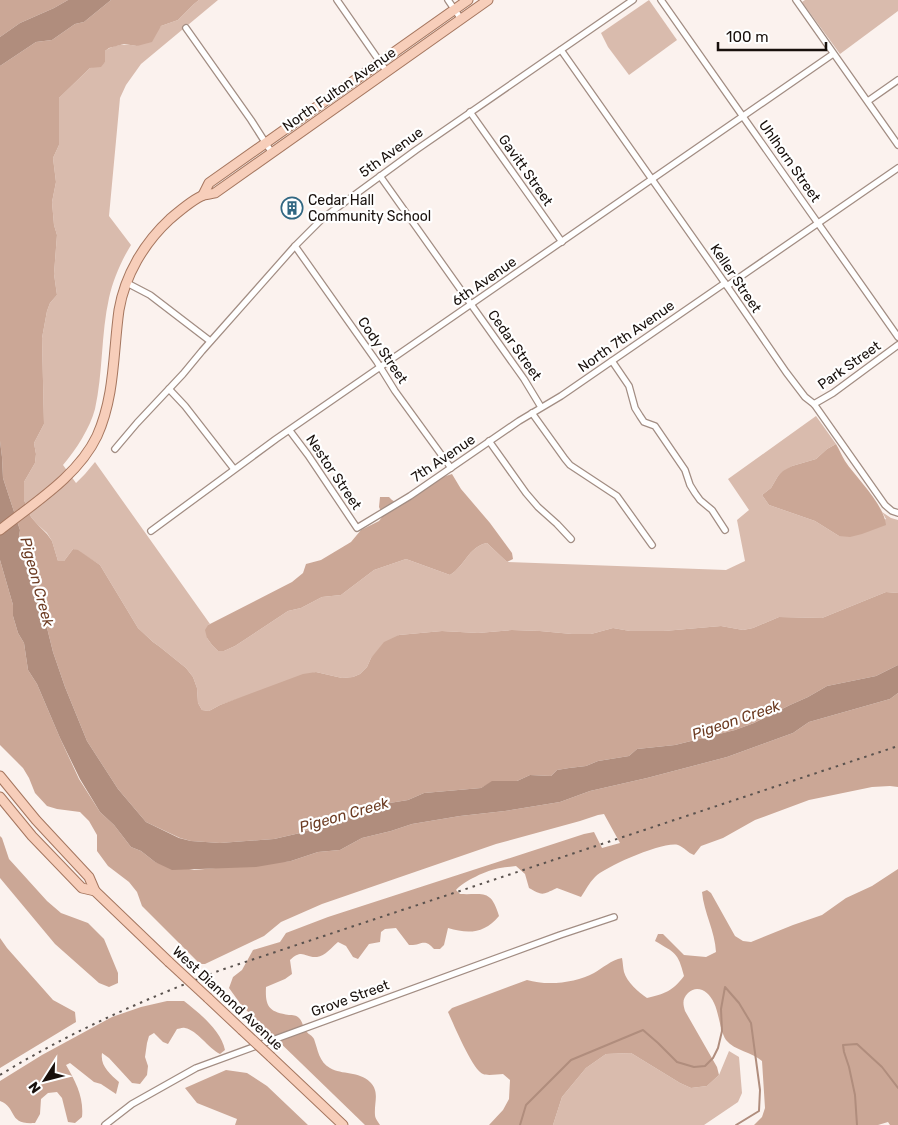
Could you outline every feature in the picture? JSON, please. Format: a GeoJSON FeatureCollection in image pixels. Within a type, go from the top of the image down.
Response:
{"type":"FeatureCollection","features":[{"type":"Feature","properties":{"kind":"main road","name":"North Fulton Avenue"},"geometry":{"type":"LineString","coordinates":[[203,195],[209,183],[468,0]]}},
{"type":"Feature","properties":{"kind":"main road","name":"North Fulton Avenue"},"geometry":{"type":"LineString","coordinates":[[0,530],[61,482],[84,458],[96,437],[108,403],[114,371],[120,309],[127,283],[137,259],[155,233],[174,216],[203,195],[215,193],[488,0]]}},
{"type":"Feature","properties":{"kind":"main road","name":"West Diamond Avenue"},"geometry":{"type":"LineString","coordinates":[[0,776],[36,820],[89,877],[95,891],[343,1125]]}},
{"type":"Feature","properties":{"kind":"main road","name":"West Diamond Avenue"},"geometry":{"type":"LineString","coordinates":[[0,797],[32,836],[82,888],[95,891]]}},
{"type":"Feature","properties":{"kind":"street"},"geometry":{"type":"LineString","coordinates":[[336,0],[387,72]]}},
{"type":"Feature","properties":{"kind":"street"},"geometry":{"type":"LineString","coordinates":[[448,0],[461,19]]}},
{"type":"Feature","properties":{"kind":"street","name":"5th Avenue"},"geometry":{"type":"LineString","coordinates":[[115,449],[295,246],[324,218],[364,187],[632,0]]}},
{"type":"Feature","properties":{"kind":"street","name":"Uhlhorn Street"},"geometry":{"type":"LineString","coordinates":[[661,0],[898,337]]}},
{"type":"Feature","properties":{"kind":"street"},"geometry":{"type":"LineString","coordinates":[[796,0],[898,145]]}},
{"type":"Feature","properties":{"kind":"street"},"geometry":{"type":"LineString","coordinates":[[186,28],[272,153]]}},
{"type":"Feature","properties":{"kind":"street","name":"Keller Street"},"geometry":{"type":"LineString","coordinates":[[561,50],[786,372],[805,397],[814,404],[885,506],[898,513]]}},
{"type":"Feature","properties":{"kind":"street","name":"6th Avenue"},"geometry":{"type":"LineString","coordinates":[[151,531],[234,470],[833,54]]}},
{"type":"Feature","properties":{"kind":"street"},"geometry":{"type":"LineString","coordinates":[[868,101],[898,80]]}},
{"type":"Feature","properties":{"kind":"street","name":"Gavitt Street"},"geometry":{"type":"LineString","coordinates":[[470,112],[562,242]]}},
{"type":"Feature","properties":{"kind":"street","name":"North 7th Avenue"},"geometry":{"type":"LineString","coordinates":[[541,407],[561,396],[898,168]]}},
{"type":"Feature","properties":{"kind":"street","name":"Cedar Street"},"geometry":{"type":"LineString","coordinates":[[380,176],[524,379],[541,407]]}},
{"type":"Feature","properties":{"kind":"street","name":"Cody Street"},"geometry":{"type":"LineString","coordinates":[[295,246],[394,391],[450,468]]}},
{"type":"Feature","properties":{"kind":"street"},"geometry":{"type":"LineString","coordinates":[[127,283],[150,295],[210,341]]}},
{"type":"Feature","properties":{"kind":"street","name":"Park Street"},"geometry":{"type":"LineString","coordinates":[[814,404],[833,393],[898,345]]}},
{"type":"Feature","properties":{"kind":"street"},"geometry":{"type":"LineString","coordinates":[[612,361],[629,386],[635,408],[644,422],[655,426],[686,470],[690,485],[695,493],[712,510],[725,530]]}},
{"type":"Feature","properties":{"kind":"street"},"geometry":{"type":"LineString","coordinates":[[169,389],[186,406],[234,470]]}},
{"type":"Feature","properties":{"kind":"street","name":"7th Avenue"},"geometry":{"type":"LineString","coordinates":[[357,528],[410,496],[541,407]]}},
{"type":"Feature","properties":{"kind":"street"},"geometry":{"type":"LineString","coordinates":[[532,413],[570,465],[617,496],[652,545]]}},
{"type":"Feature","properties":{"kind":"street","name":"Nestor Street"},"geometry":{"type":"LineString","coordinates":[[290,431],[357,528]]}},
{"type":"Feature","properties":{"kind":"street"},"geometry":{"type":"LineString","coordinates":[[489,442],[526,493],[571,539]]}},
{"type":"Feature","properties":{"kind":"street","name":"Grove Street"},"geometry":{"type":"LineString","coordinates":[[105,1125],[132,1104],[196,1068],[614,916]]}},
{"type":"Feature","properties":{"kind":"shaded area"},"geometry":{"type":"Polygon","coordinates":[[[0,0],[68,0],[20,23],[0,37],[0,0]]]}},
{"type":"Feature","properties":{"kind":"shaded area"},"geometry":{"type":"Polygon","coordinates":[[[68,0],[111,0],[84,22],[75,24],[52,40],[36,42],[0,66],[0,37],[20,23],[68,0]]]}},
{"type":"Feature","properties":{"kind":"shaded area"},"geometry":{"type":"Polygon","coordinates":[[[111,0],[199,0],[178,20],[161,26],[152,42],[137,46],[124,44],[109,48],[105,51],[105,62],[101,67],[90,68],[59,98],[59,145],[53,158],[56,182],[52,202],[57,235],[54,274],[57,295],[50,303],[47,311],[42,338],[44,424],[34,443],[35,463],[24,482],[24,500],[31,517],[52,541],[58,561],[64,561],[73,549],[78,550],[100,565],[138,628],[186,668],[193,677],[197,688],[198,703],[202,710],[209,711],[220,705],[303,674],[316,672],[342,678],[353,677],[360,674],[367,667],[371,658],[384,642],[399,635],[442,631],[478,633],[512,630],[591,634],[613,628],[630,631],[664,631],[721,626],[743,630],[753,628],[779,617],[822,618],[886,592],[898,593],[898,665],[876,676],[827,686],[754,723],[735,730],[675,745],[637,749],[629,756],[598,761],[586,766],[557,770],[551,776],[530,775],[517,781],[492,782],[481,788],[424,793],[408,800],[371,806],[355,814],[300,833],[274,839],[220,843],[191,841],[180,838],[146,822],[118,789],[87,741],[65,687],[53,652],[31,563],[19,537],[20,530],[3,478],[0,441],[0,66],[36,42],[52,40],[75,24],[84,22],[111,0]]]}},
{"type":"Feature","properties":{"kind":"shaded area"},"geometry":{"type":"Polygon","coordinates":[[[199,0],[218,0],[141,64],[126,85],[120,98],[109,216],[131,245],[113,284],[106,311],[98,396],[95,409],[90,424],[82,438],[63,465],[76,483],[95,462],[210,624],[208,625],[207,638],[218,651],[224,651],[235,646],[288,611],[301,608],[322,597],[341,595],[374,570],[406,559],[450,575],[471,552],[487,543],[507,562],[726,570],[745,561],[737,520],[749,510],[728,479],[816,416],[836,444],[816,459],[792,466],[778,476],[771,488],[762,495],[769,505],[815,521],[839,536],[886,519],[882,512],[898,520],[898,593],[886,592],[822,618],[779,617],[753,628],[743,630],[721,626],[664,631],[630,631],[613,628],[591,634],[512,630],[478,633],[442,631],[399,635],[371,658],[367,667],[360,674],[353,677],[342,678],[316,672],[220,705],[209,711],[202,710],[198,703],[197,688],[193,677],[186,668],[138,628],[100,565],[73,549],[64,561],[58,561],[52,541],[47,533],[31,517],[24,500],[24,482],[35,463],[34,443],[44,424],[42,338],[47,311],[50,303],[57,295],[54,274],[57,235],[52,202],[56,182],[53,158],[59,145],[59,98],[90,68],[105,62],[105,51],[120,45],[137,46],[161,26],[178,20],[199,0]]]}},
{"type":"Feature","properties":{"kind":"shaded area"},"geometry":{"type":"Polygon","coordinates":[[[649,0],[677,40],[629,75],[608,47],[601,33],[649,0]]]}},
{"type":"Feature","properties":{"kind":"shaded area"},"geometry":{"type":"Polygon","coordinates":[[[805,0],[898,0],[898,11],[840,54],[802,2],[805,0]]]}},
{"type":"Feature","properties":{"kind":"shaded area"},"geometry":{"type":"Polygon","coordinates":[[[0,441],[3,478],[20,530],[19,537],[31,563],[53,652],[87,741],[118,789],[146,822],[179,838],[191,841],[220,843],[274,839],[300,833],[355,814],[371,806],[408,800],[424,793],[481,788],[492,781],[517,781],[530,775],[551,776],[557,770],[586,766],[598,761],[629,756],[637,749],[675,745],[735,730],[754,723],[827,686],[876,676],[898,665],[898,693],[890,699],[809,722],[793,733],[727,757],[590,791],[560,802],[412,824],[362,838],[340,850],[318,852],[291,861],[256,867],[172,870],[131,847],[114,825],[100,812],[80,779],[37,684],[28,670],[24,643],[18,633],[13,616],[13,605],[0,560],[0,441]]]}},
{"type":"Feature","properties":{"kind":"shaded area"},"geometry":{"type":"Polygon","coordinates":[[[836,444],[845,461],[875,500],[886,525],[850,537],[839,536],[815,521],[769,505],[762,495],[771,488],[783,471],[792,466],[816,459],[836,444]]]}},
{"type":"Feature","properties":{"kind":"shaded area"},"geometry":{"type":"Polygon","coordinates":[[[452,474],[461,489],[512,553],[513,559],[507,562],[487,543],[471,552],[450,575],[406,559],[374,570],[341,595],[322,597],[301,608],[288,611],[235,646],[224,651],[218,651],[207,638],[205,630],[208,625],[292,582],[303,573],[306,564],[321,560],[351,542],[361,530],[379,521],[383,516],[379,507],[380,497],[389,497],[395,502],[401,503],[413,498],[439,479],[452,474]]]}},
{"type":"Feature","properties":{"kind":"shaded area"},"geometry":{"type":"Polygon","coordinates":[[[0,560],[13,605],[13,616],[18,633],[24,643],[28,670],[37,684],[79,779],[100,812],[114,825],[131,847],[141,851],[155,862],[194,870],[291,861],[318,852],[340,850],[362,838],[412,824],[560,802],[590,791],[727,757],[793,733],[809,722],[890,699],[898,693],[898,787],[872,787],[809,800],[755,820],[723,838],[701,846],[694,855],[678,845],[660,847],[648,851],[622,861],[595,877],[581,897],[557,888],[543,894],[537,892],[529,888],[525,874],[516,866],[489,871],[476,876],[456,890],[460,894],[486,895],[493,901],[499,916],[488,926],[475,931],[469,932],[448,928],[444,945],[440,949],[434,949],[428,943],[409,945],[396,928],[385,929],[381,932],[380,942],[369,944],[358,959],[353,957],[346,946],[338,942],[326,953],[317,957],[301,954],[294,956],[290,960],[292,974],[266,987],[268,1004],[277,1012],[294,1015],[299,1018],[305,1030],[314,1039],[319,1055],[326,1065],[335,1070],[361,1076],[370,1082],[376,1093],[375,1116],[380,1125],[365,1125],[242,1006],[229,988],[233,977],[242,970],[253,950],[280,942],[286,933],[328,917],[584,834],[594,832],[602,848],[620,843],[604,814],[496,844],[322,904],[281,922],[264,936],[205,964],[200,964],[142,906],[137,892],[129,882],[108,866],[97,851],[97,835],[89,821],[80,812],[47,806],[35,793],[23,768],[0,745],[0,560]]]}},
{"type":"Feature","properties":{"kind":"shaded area"},"geometry":{"type":"Polygon","coordinates":[[[0,836],[9,859],[47,901],[61,913],[88,923],[104,939],[118,973],[118,983],[109,987],[99,983],[55,944],[0,878],[0,836]]]}},
{"type":"Feature","properties":{"kind":"shaded area"},"geometry":{"type":"Polygon","coordinates":[[[898,869],[898,1125],[890,1125],[888,1122],[878,1125],[754,1125],[762,1117],[765,1108],[762,1061],[734,1047],[726,1040],[712,999],[703,991],[696,989],[686,995],[683,1004],[685,1011],[717,1067],[719,1075],[707,1086],[691,1088],[631,1053],[606,1054],[586,1068],[562,1097],[553,1125],[489,1125],[503,1110],[509,1099],[510,1080],[503,1074],[485,1075],[474,1065],[448,1012],[452,1008],[527,980],[552,983],[579,979],[594,973],[614,960],[622,958],[624,972],[633,986],[647,998],[658,995],[668,991],[684,976],[680,962],[675,954],[655,941],[658,934],[663,934],[684,955],[706,957],[716,952],[702,892],[707,890],[711,893],[735,936],[743,941],[751,942],[822,915],[846,898],[872,886],[898,869]]]}},
{"type":"Feature","properties":{"kind":"shaded area"},"geometry":{"type":"Polygon","coordinates":[[[0,938],[53,1000],[75,1012],[76,1022],[0,1068],[0,938]]]}},
{"type":"Feature","properties":{"kind":"shaded area"},"geometry":{"type":"Polygon","coordinates":[[[167,1001],[184,1001],[196,1011],[209,1022],[223,1043],[225,1050],[220,1054],[194,1032],[185,1028],[177,1029],[168,1044],[163,1042],[154,1033],[149,1036],[147,1043],[145,1057],[148,1066],[147,1075],[140,1084],[132,1083],[102,1053],[104,1066],[119,1082],[116,1094],[101,1084],[94,1082],[70,1063],[66,1065],[76,1084],[82,1103],[82,1117],[75,1123],[68,1122],[62,1098],[57,1092],[48,1093],[41,1099],[40,1114],[35,1123],[26,1123],[16,1119],[6,1104],[0,1101],[0,1081],[42,1055],[112,1017],[141,1007],[167,1001]]]}},
{"type":"Feature","properties":{"kind":"shaded area"},"geometry":{"type":"Polygon","coordinates":[[[729,1051],[739,1057],[742,1093],[738,1102],[704,1125],[553,1125],[562,1097],[586,1068],[606,1054],[631,1053],[691,1088],[707,1086],[719,1075],[729,1051]]]}},
{"type":"Feature","properties":{"kind":"shaded area"},"geometry":{"type":"Polygon","coordinates":[[[226,1070],[247,1073],[267,1086],[308,1125],[235,1125],[237,1119],[197,1103],[185,1088],[226,1070]]]}},
{"type":"Feature","properties":{"kind":"waterway"},"geometry":{"type":"LineString","coordinates":[[520,1125],[526,1105],[571,1060],[643,1030],[677,1062],[694,1067],[705,1066],[713,1058],[718,1048],[722,1031],[721,1009],[725,987],[739,1003],[751,1023],[760,1090],[759,1111],[736,1125]]}},
{"type":"Feature","properties":{"kind":"waterway"},"geometry":{"type":"LineString","coordinates":[[857,1125],[855,1095],[843,1045],[857,1044],[882,1067],[898,1088]]}},
{"type":"Feature","properties":{"kind":"railway"},"geometry":{"type":"LineString","coordinates":[[0,1075],[26,1059],[108,1017],[221,970],[898,746]]}},
{"type":"Feature","properties":{"kind":"place","name":"Cedar Hall Community School"},"geometry":{"type":"Point","coordinates":[292,208]}},
{"type":"Feature","properties":{"kind":"water label","name":"Pigeon Creek"},"geometry":{"type":"Point","coordinates":[37,582]}},
{"type":"Feature","properties":{"kind":"water label","name":"Pigeon Creek"},"geometry":{"type":"Point","coordinates":[736,720]}},
{"type":"Feature","properties":{"kind":"water label","name":"Pigeon Creek"},"geometry":{"type":"Point","coordinates":[344,815]}}]}
